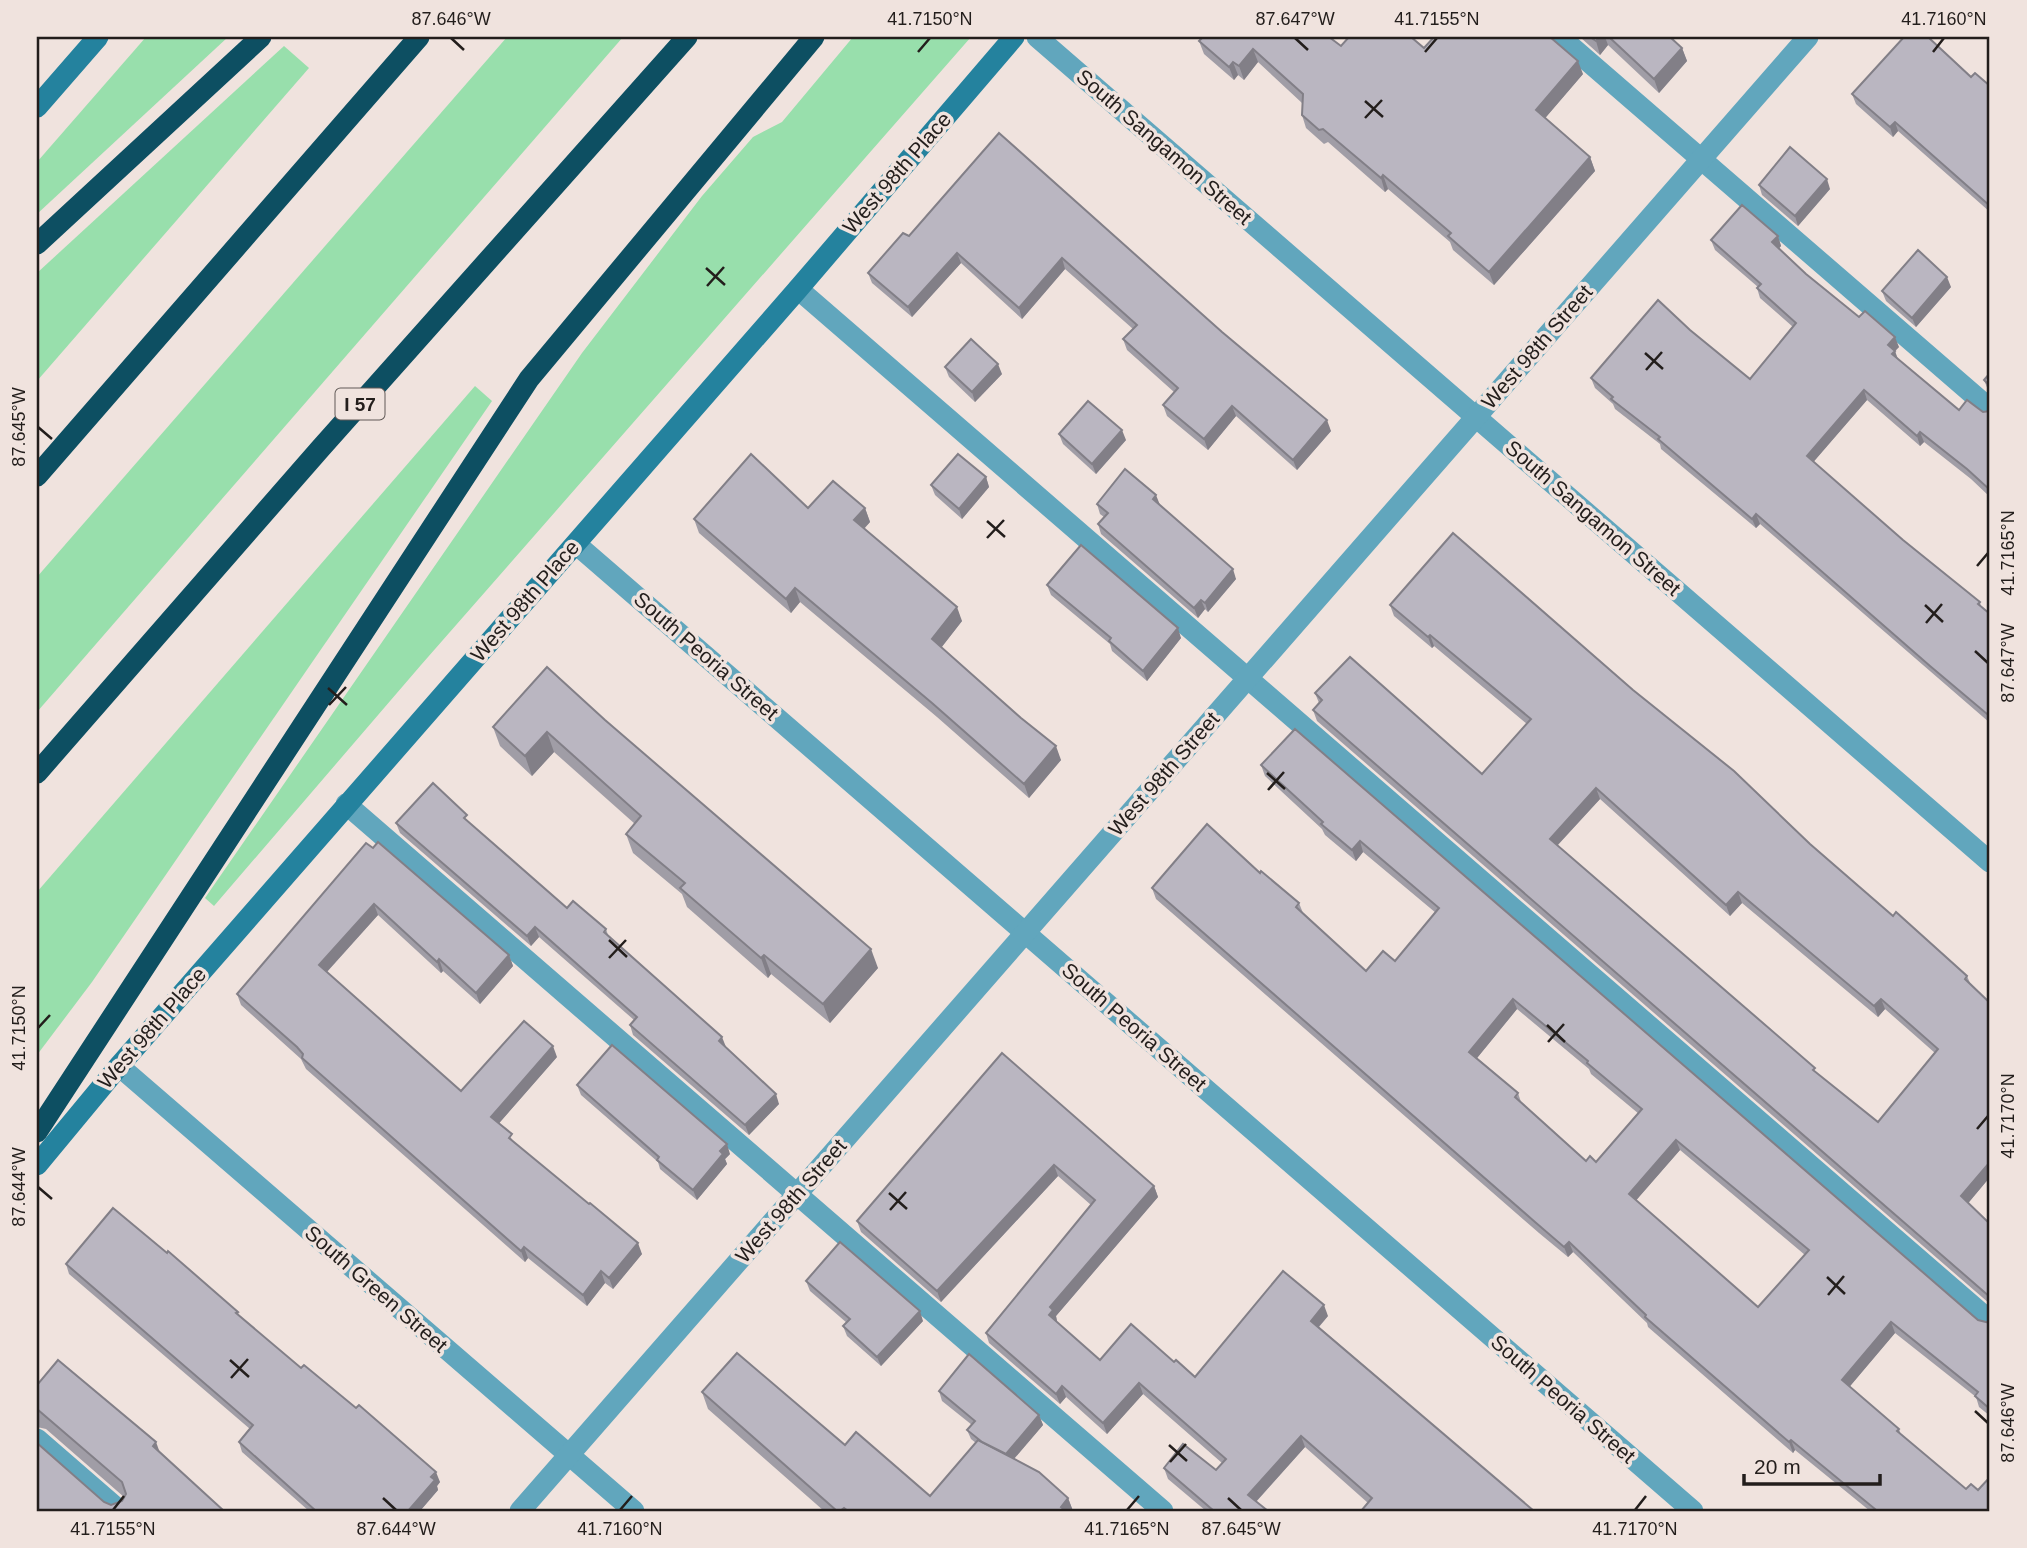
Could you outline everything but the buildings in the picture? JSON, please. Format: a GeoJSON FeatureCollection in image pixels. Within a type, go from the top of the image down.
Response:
{"type":"FeatureCollection","features":[{"type":"Feature","properties":{"kind":"highway"},"geometry":{"type":"LineString","coordinates":[[37,244],[261,37]]}},
{"type":"Feature","properties":{"kind":"highway"},"geometry":{"type":"LineString","coordinates":[[37,476],[419,37]]}},
{"type":"Feature","properties":{"kind":"highway","name":"I 57"},"geometry":{"type":"LineString","coordinates":[[37,773],[320,449],[687,37]]}},
{"type":"Feature","properties":{"kind":"highway"},"geometry":{"type":"LineString","coordinates":[[37,1132],[529,379],[814,37]]}},
{"type":"Feature","properties":{"kind":"street"},"geometry":{"type":"LineString","coordinates":[[37,107],[98,37]]}},
{"type":"Feature","properties":{"kind":"street","name":"West 98th Place"},"geometry":{"type":"LineString","coordinates":[[37,1165],[119,1066],[798,289],[1014,37]]}},
{"type":"Feature","properties":{"kind":"street","name":"South Sangamon Street"},"geometry":{"type":"LineString","coordinates":[[1037,37],[1990,862]]}},
{"type":"Feature","properties":{"kind":"street"},"geometry":{"type":"LineString","coordinates":[[1560,37],[1990,410]]}},
{"type":"Feature","properties":{"kind":"street","name":"West 98th Street"},"geometry":{"type":"LineString","coordinates":[[520,1511],[1808,37]]}},
{"type":"Feature","properties":{"kind":"street"},"geometry":{"type":"LineString","coordinates":[[798,289],[1990,1321]]}},
{"type":"Feature","properties":{"kind":"street","name":"South Peoria Street"},"geometry":{"type":"LineString","coordinates":[[576,544],[1693,1511]]}},
{"type":"Feature","properties":{"kind":"street"},"geometry":{"type":"LineString","coordinates":[[346,804],[1163,1511]]}},
{"type":"Feature","properties":{"kind":"street","name":"South Green Street"},"geometry":{"type":"LineString","coordinates":[[119,1066],[634,1511]]}},
{"type":"Feature","properties":{"kind":"street"},"geometry":{"type":"LineString","coordinates":[[37,1439],[120,1511]]}},
{"type":"Feature","properties":{"kind":"green space"},"geometry":{"type":"Polygon","coordinates":[[[146,37],[228,37],[37,214],[37,162],[146,37]]]}},
{"type":"Feature","properties":{"kind":"green space"},"geometry":{"type":"Polygon","coordinates":[[[507,37],[623,37],[37,712],[37,577],[507,37]]]}},
{"type":"Feature","properties":{"kind":"green space"},"geometry":{"type":"Polygon","coordinates":[[[853,37],[971,37],[421,665],[214,906],[205,898],[582,353],[702,196],[753,137],[782,122],[853,37]]]}},
{"type":"Feature","properties":{"kind":"green space"},"geometry":{"type":"Polygon","coordinates":[[[284,46],[309,68],[37,381],[37,273],[284,46]]]}},
{"type":"Feature","properties":{"kind":"green space"},"geometry":{"type":"Polygon","coordinates":[[[475,386],[492,401],[92,982],[37,1055],[37,892],[475,386]]]}}]}
